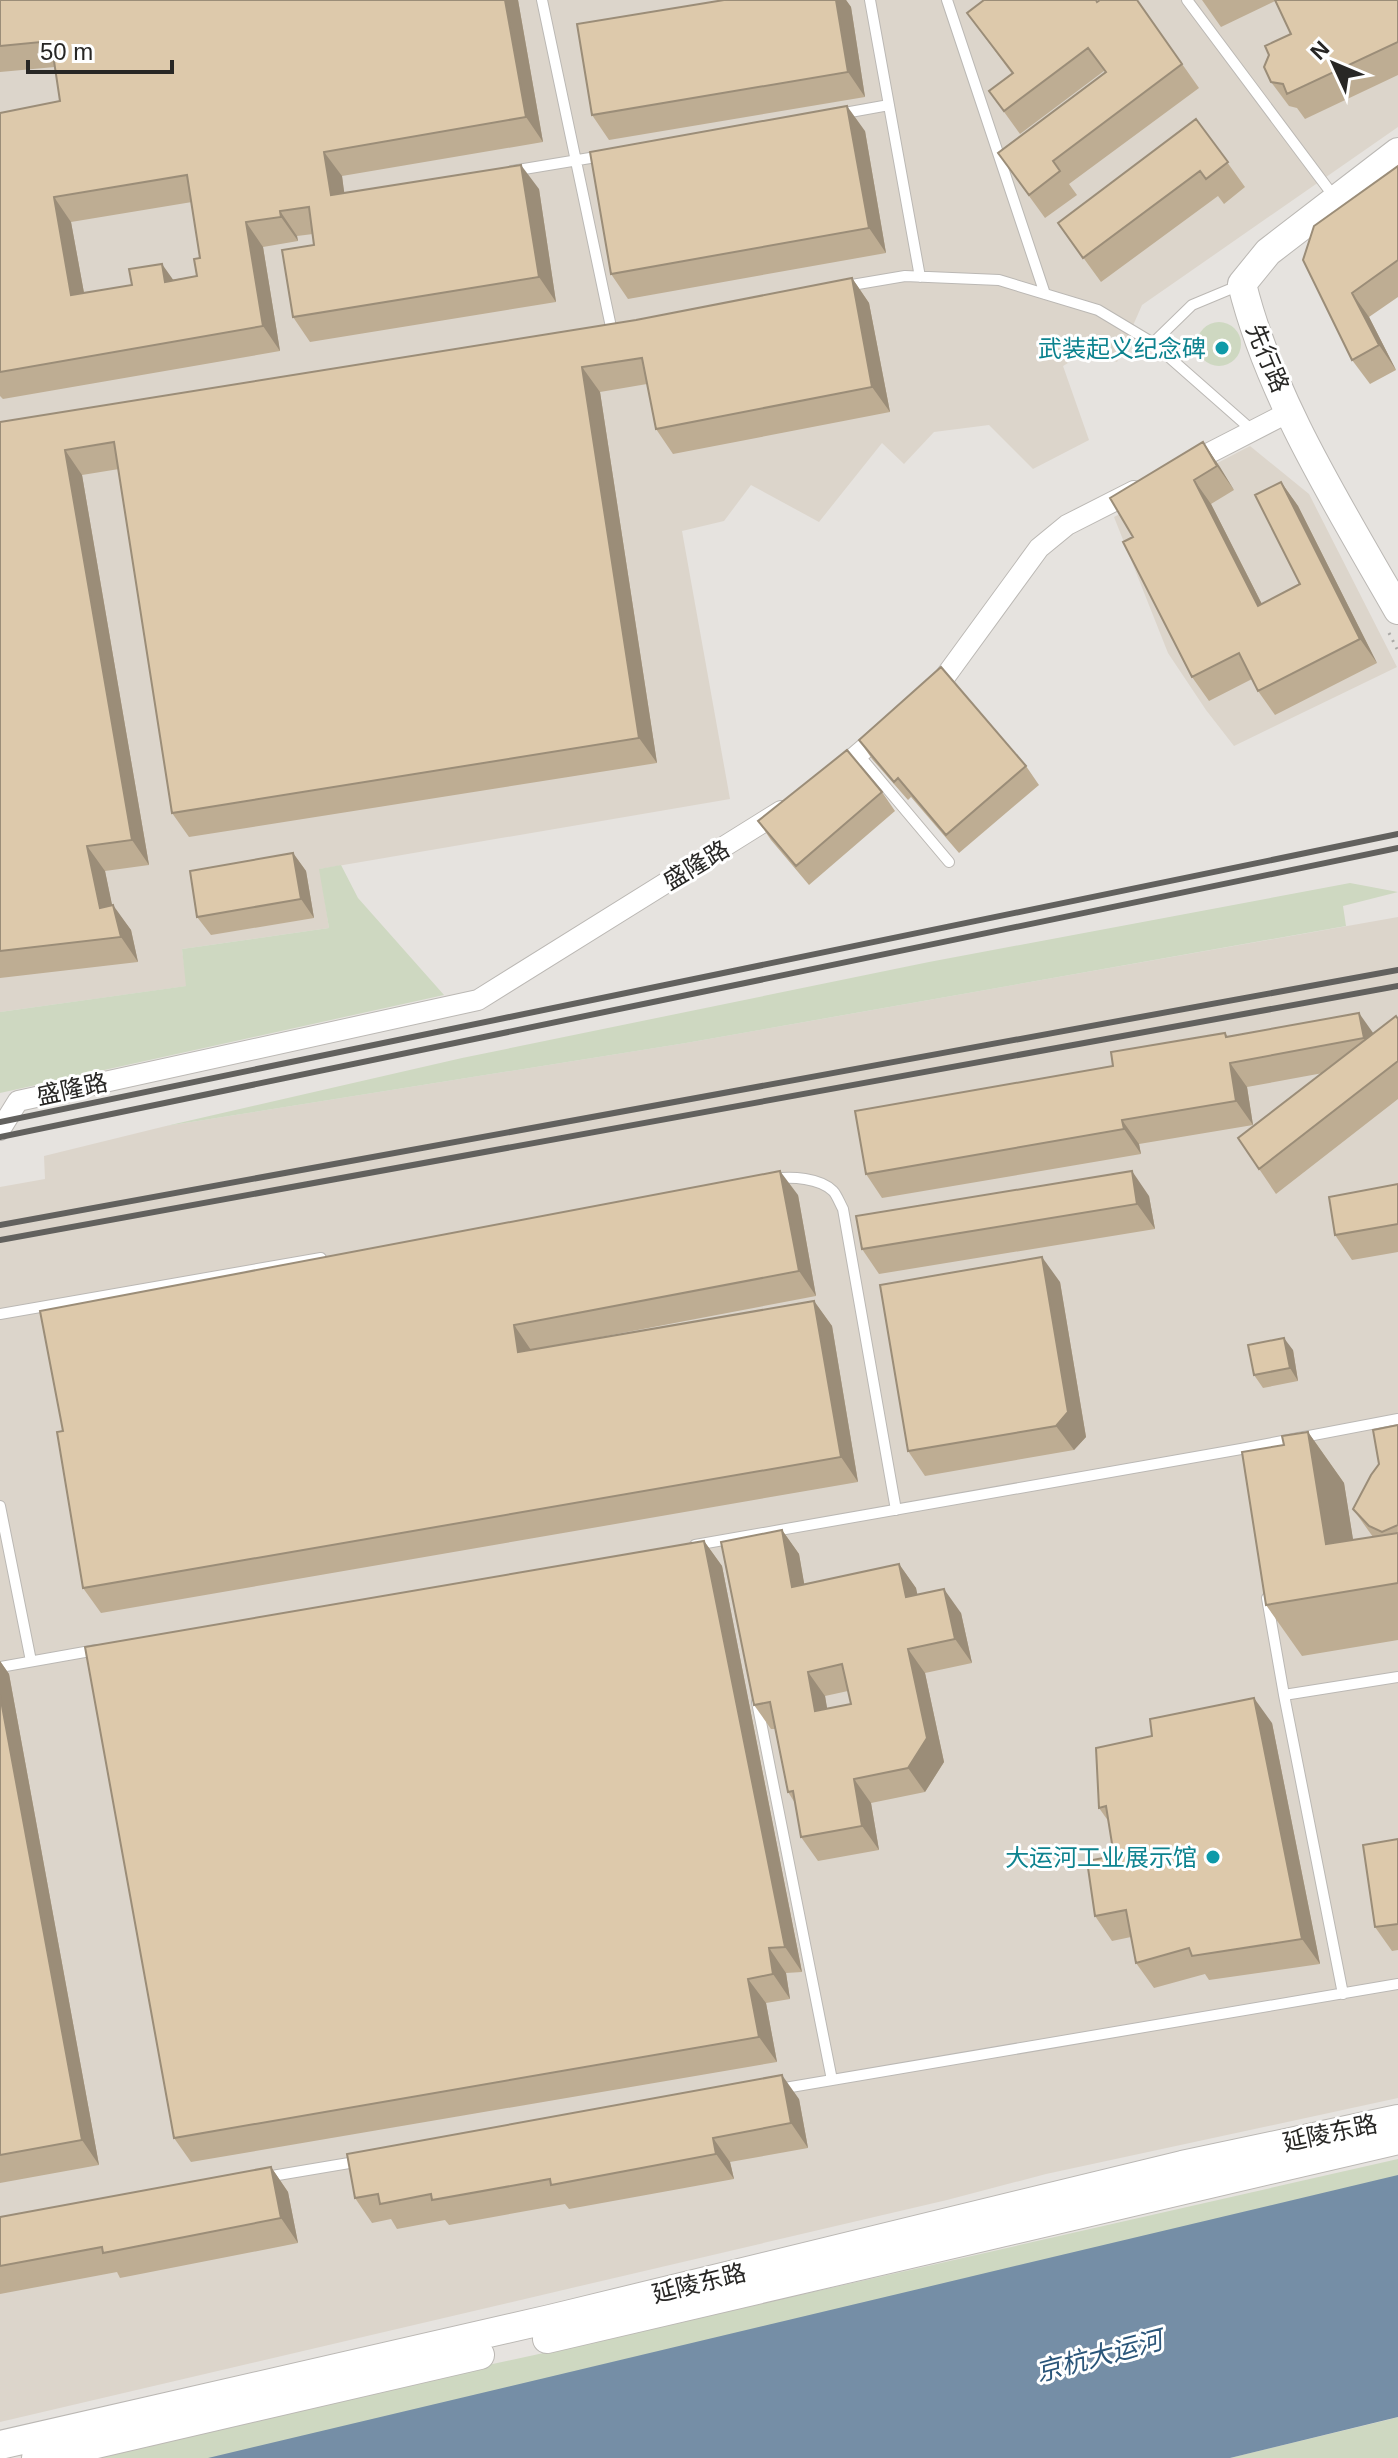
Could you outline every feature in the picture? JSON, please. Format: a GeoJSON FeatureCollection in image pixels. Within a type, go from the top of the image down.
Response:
{"type":"FeatureCollection","features":[{"type":"Feature","properties":{"kind":"main road"},"geometry":{"type":"LineString","coordinates":[[1242,284],[1268,252],[1398,152]]}},
{"type":"Feature","properties":{"kind":"main road","name":"先行路"},"geometry":{"type":"LineString","coordinates":[[1242,284],[1253,328],[1317,467],[1398,610]]}},
{"type":"Feature","properties":{"kind":"main road","name":"延陵东路"},"geometry":{"type":"LineString","coordinates":[[0,2445],[566,2315],[1182,2165],[1398,2119]]}},
{"type":"Feature","properties":{"kind":"main road","name":"延陵东路"},"geometry":{"type":"LineString","coordinates":[[36,2458],[1398,2140]]}},
{"type":"Feature","properties":{"kind":"street"},"geometry":{"type":"LineString","coordinates":[[821,784],[942,681],[1039,548],[1067,525],[1291,411]]}},
{"type":"Feature","properties":{"kind":"street","name":"盛隆路"},"geometry":{"type":"LineString","coordinates":[[0,1130],[18,1101],[478,1000],[795,802]]}},
{"type":"Feature","properties":{"kind":"lane"},"geometry":{"type":"LineString","coordinates":[[542,0],[611,327]]}},
{"type":"Feature","properties":{"kind":"lane"},"geometry":{"type":"LineString","coordinates":[[870,0],[920,277]]}},
{"type":"Feature","properties":{"kind":"lane"},"geometry":{"type":"LineString","coordinates":[[947,0],[1045,294]]}},
{"type":"Feature","properties":{"kind":"lane"},"geometry":{"type":"LineString","coordinates":[[1187,0],[1336,200]]}},
{"type":"Feature","properties":{"kind":"lane"},"geometry":{"type":"LineString","coordinates":[[827,116],[889,105]]}},
{"type":"Feature","properties":{"kind":"lane"},"geometry":{"type":"LineString","coordinates":[[506,172],[609,154]]}},
{"type":"Feature","properties":{"kind":"lane"},"geometry":{"type":"LineString","coordinates":[[828,290],[905,276],[999,280],[1098,310],[1153,343],[1253,431]]}},
{"type":"Feature","properties":{"kind":"lane"},"geometry":{"type":"LineString","coordinates":[[1153,343],[1192,305],[1242,284]]}},
{"type":"Feature","properties":{"kind":"lane"},"geometry":{"type":"LineString","coordinates":[[595,330],[626,325]]}},
{"type":"Feature","properties":{"kind":"lane"},"geometry":{"type":"LineString","coordinates":[[858,754],[949,862]]}},
{"type":"Feature","properties":{"kind":"lane"},"geometry":{"type":"LineString","coordinates":[[769,1180],[785,1177],[810,1180],[833,1191],[843,1209],[896,1510]]}},
{"type":"Feature","properties":{"kind":"lane"},"geometry":{"type":"LineString","coordinates":[[0,1314],[330,1257]]}},
{"type":"Feature","properties":{"kind":"lane"},"geometry":{"type":"LineString","coordinates":[[679,1548],[1398,1419]]}},
{"type":"Feature","properties":{"kind":"lane"},"geometry":{"type":"LineString","coordinates":[[1241,1449],[1244,1464]]}},
{"type":"Feature","properties":{"kind":"lane"},"geometry":{"type":"LineString","coordinates":[[0,1506],[31,1661]]}},
{"type":"Feature","properties":{"kind":"lane"},"geometry":{"type":"LineString","coordinates":[[725,1540],[727,1553]]}},
{"type":"Feature","properties":{"kind":"lane"},"geometry":{"type":"LineString","coordinates":[[1265,1587],[1343,1994]]}},
{"type":"Feature","properties":{"kind":"lane"},"geometry":{"type":"LineString","coordinates":[[0,1667],[108,1648]]}},
{"type":"Feature","properties":{"kind":"lane"},"geometry":{"type":"LineString","coordinates":[[1284,1695],[1398,1677]]}},
{"type":"Feature","properties":{"kind":"lane"},"geometry":{"type":"LineString","coordinates":[[756,1696],[832,2080]]}},
{"type":"Feature","properties":{"kind":"lane"},"geometry":{"type":"LineString","coordinates":[[769,2091],[1398,1984]]}},
{"type":"Feature","properties":{"kind":"lane"},"geometry":{"type":"LineString","coordinates":[[251,2180],[377,2158]]}},
{"type":"Feature","properties":{"kind":"shaded area"},"geometry":{"type":"Polygon","coordinates":[[[0,0],[1398,0],[1398,127],[1142,305],[1117,362],[1072,344],[1068,363],[1063,366],[1089,440],[1033,469],[989,425],[934,432],[904,464],[882,443],[819,522],[751,485],[724,521],[682,531],[730,799],[320,869],[329,928],[182,949],[187,986],[0,1012],[0,0]]]}},
{"type":"Feature","properties":{"kind":"shaded area"},"geometry":{"type":"Polygon","coordinates":[[[1250,446],[1309,494],[1397,667],[1234,746],[1168,653],[1114,517],[1250,446]]]}},
{"type":"Feature","properties":{"kind":"shaded area"},"geometry":{"type":"Polygon","coordinates":[[[1398,917],[1398,2098],[1046,2174],[947,2200],[0,2422],[0,1187],[45,1179],[44,1156],[166,1126],[686,1043],[1398,917]]]}},
{"type":"Feature","properties":{"kind":"green space"},"geometry":{"type":"Polygon","coordinates":[[[1219,322],[1234,329],[1241,344],[1234,359],[1219,366],[1204,359],[1197,344],[1204,329],[1219,322]]]}},
{"type":"Feature","properties":{"kind":"green space"},"geometry":{"type":"Polygon","coordinates":[[[341,865],[358,898],[444,995],[0,1093],[0,1012],[186,986],[182,949],[329,928],[319,869],[341,865]]]}},
{"type":"Feature","properties":{"kind":"green space"},"geometry":{"type":"Polygon","coordinates":[[[1350,883],[1398,892],[1343,906],[1346,926],[686,1043],[166,1126],[462,1058],[929,962],[1350,883]]]}},
{"type":"Feature","properties":{"kind":"green space"},"geometry":{"type":"Polygon","coordinates":[[[1398,2159],[1398,2185],[283,2458],[58,2458],[571,2347],[1398,2159]]]}},
{"type":"Feature","properties":{"kind":"green space"},"geometry":{"type":"Polygon","coordinates":[[[1398,2417],[1398,2458],[1230,2458],[1387,2420],[1398,2417]]]}},
{"type":"Feature","properties":{"kind":"water","name":"京杭大运河"},"geometry":{"type":"Polygon","coordinates":[[[1398,2175],[1398,2417],[1230,2458],[208,2458],[1398,2175]]]}},
{"type":"Feature","properties":{"kind":"building"},"geometry":{"type":"Polygon","coordinates":[[[0,0],[505,0],[526,117],[324,152],[331,195],[521,165],[539,277],[293,317],[282,250],[314,245],[309,207],[280,211],[281,217],[246,222],[263,326],[0,372],[0,113],[60,101],[51,41],[0,46],[0,0]],[[187,175],[54,197],[71,295],[132,285],[129,269],[162,264],[165,282],[197,276],[194,259],[200,258],[187,175]]]}},
{"type":"Feature","properties":{"kind":"building"},"geometry":{"type":"Polygon","coordinates":[[[724,0],[836,0],[848,72],[592,115],[577,24],[724,0]]]}},
{"type":"Feature","properties":{"kind":"building"},"geometry":{"type":"Polygon","coordinates":[[[984,0],[1137,0],[1182,64],[1053,161],[1060,171],[1029,195],[998,153],[1106,72],[1088,48],[1004,111],[989,91],[1013,73],[967,13],[984,0]]]}},
{"type":"Feature","properties":{"kind":"building"},"geometry":{"type":"Polygon","coordinates":[[[1275,0],[1398,0],[1398,42],[1287,94],[1283,84],[1271,82],[1264,67],[1269,55],[1265,46],[1291,34],[1275,0]]]}},
{"type":"Feature","properties":{"kind":"building"},"geometry":{"type":"Polygon","coordinates":[[[847,106],[869,228],[611,274],[590,152],[847,106]]]}},
{"type":"Feature","properties":{"kind":"building"},"geometry":{"type":"Polygon","coordinates":[[[1196,119],[1228,162],[1206,179],[1200,171],[1083,258],[1058,223],[1196,119]]]}},
{"type":"Feature","properties":{"kind":"building"},"geometry":{"type":"Polygon","coordinates":[[[1398,166],[1398,260],[1352,293],[1379,345],[1352,360],[1303,260],[1314,226],[1398,166]]]}},
{"type":"Feature","properties":{"kind":"building"},"geometry":{"type":"Polygon","coordinates":[[[852,278],[872,387],[656,429],[642,358],[582,367],[639,738],[172,813],[114,442],[65,450],[132,840],[87,846],[100,908],[113,905],[121,937],[0,951],[0,422],[636,320],[852,278]]]}},
{"type":"Feature","properties":{"kind":"building"},"geometry":{"type":"Polygon","coordinates":[[[1203,442],[1217,466],[1194,480],[1258,606],[1300,584],[1255,495],[1281,482],[1360,639],[1258,691],[1239,653],[1192,677],[1123,542],[1133,537],[1110,498],[1203,442]]]}},
{"type":"Feature","properties":{"kind":"building"},"geometry":{"type":"Polygon","coordinates":[[[941,667],[1026,766],[946,835],[898,778],[894,782],[859,740],[941,667]]]}},
{"type":"Feature","properties":{"kind":"building"},"geometry":{"type":"Polygon","coordinates":[[[847,750],[882,792],[796,866],[758,821],[847,750]]]}},
{"type":"Feature","properties":{"kind":"building"},"geometry":{"type":"Polygon","coordinates":[[[293,853],[301,899],[197,917],[190,871],[293,853]]]}},
{"type":"Feature","properties":{"kind":"building"},"geometry":{"type":"Polygon","coordinates":[[[1359,1013],[1364,1038],[1230,1063],[1236,1101],[1122,1120],[1124,1129],[866,1174],[855,1111],[1113,1066],[1111,1052],[1225,1033],[1226,1037],[1359,1013]]]}},
{"type":"Feature","properties":{"kind":"building"},"geometry":{"type":"Polygon","coordinates":[[[1396,1016],[1398,1061],[1259,1169],[1238,1138],[1396,1016]]]}},
{"type":"Feature","properties":{"kind":"building"},"geometry":{"type":"Polygon","coordinates":[[[780,1171],[799,1271],[514,1325],[518,1352],[814,1301],[841,1457],[83,1588],[57,1432],[63,1431],[40,1311],[780,1171]]]}},
{"type":"Feature","properties":{"kind":"building"},"geometry":{"type":"Polygon","coordinates":[[[1132,1171],[1137,1204],[862,1249],[856,1216],[1132,1171]]]}},
{"type":"Feature","properties":{"kind":"building"},"geometry":{"type":"Polygon","coordinates":[[[1398,1184],[1398,1224],[1335,1235],[1329,1197],[1398,1184]]]}},
{"type":"Feature","properties":{"kind":"building"},"geometry":{"type":"Polygon","coordinates":[[[1042,1257],[1068,1412],[1056,1426],[908,1451],[880,1285],[1042,1257]]]}},
{"type":"Feature","properties":{"kind":"building"},"geometry":{"type":"Polygon","coordinates":[[[1284,1338],[1290,1368],[1254,1375],[1248,1345],[1284,1338]]]}},
{"type":"Feature","properties":{"kind":"building"},"geometry":{"type":"Polygon","coordinates":[[[1398,1425],[1398,1525],[1382,1532],[1369,1526],[1353,1509],[1379,1464],[1373,1430],[1398,1425]]]}},
{"type":"Feature","properties":{"kind":"building"},"geometry":{"type":"Polygon","coordinates":[[[1308,1432],[1326,1544],[1398,1533],[1398,1583],[1266,1605],[1242,1452],[1284,1445],[1282,1436],[1308,1432]]]}},
{"type":"Feature","properties":{"kind":"building"},"geometry":{"type":"Polygon","coordinates":[[[782,1530],[792,1587],[899,1564],[906,1597],[944,1589],[955,1639],[908,1649],[927,1738],[908,1768],[854,1779],[862,1826],[801,1837],[793,1791],[788,1792],[770,1702],[754,1705],[721,1542],[782,1530]],[[842,1664],[808,1672],[815,1711],[851,1704],[842,1664]]]}},
{"type":"Feature","properties":{"kind":"building"},"geometry":{"type":"Polygon","coordinates":[[[704,1541],[785,1947],[769,1948],[773,1974],[748,1979],[759,2037],[174,2138],[85,1647],[704,1541]]]}},
{"type":"Feature","properties":{"kind":"building"},"geometry":{"type":"Polygon","coordinates":[[[0,1695],[82,2140],[0,2155],[0,1695]]]}},
{"type":"Feature","properties":{"kind":"building","name":"大运河工业展示馆"},"geometry":{"type":"Polygon","coordinates":[[[1254,1698],[1302,1939],[1192,1956],[1189,1948],[1136,1963],[1126,1910],[1095,1916],[1087,1861],[1114,1856],[1106,1806],[1099,1808],[1096,1748],[1152,1736],[1150,1719],[1254,1698]]]}},
{"type":"Feature","properties":{"kind":"building"},"geometry":{"type":"Polygon","coordinates":[[[1398,1839],[1398,1924],[1375,1927],[1363,1845],[1398,1839]]]}},
{"type":"Feature","properties":{"kind":"building"},"geometry":{"type":"Polygon","coordinates":[[[782,2075],[791,2123],[713,2138],[716,2154],[551,2185],[550,2179],[432,2200],[431,2194],[380,2204],[378,2194],[355,2198],[347,2154],[782,2075]]]}},
{"type":"Feature","properties":{"kind":"building"},"geometry":{"type":"Polygon","coordinates":[[[271,2167],[281,2218],[103,2253],[102,2247],[0,2266],[0,2217],[271,2167]]]}},
{"type":"Feature","properties":{"kind":"railway"},"geometry":{"type":"LineString","coordinates":[[0,1122],[1398,834]]}},
{"type":"Feature","properties":{"kind":"railway"},"geometry":{"type":"LineString","coordinates":[[0,1137],[1398,848]]}},
{"type":"Feature","properties":{"kind":"railway"},"geometry":{"type":"LineString","coordinates":[[0,1225],[1398,970]]}},
{"type":"Feature","properties":{"kind":"railway"},"geometry":{"type":"LineString","coordinates":[[0,1240],[1398,986]]}},
{"type":"Feature","properties":{"kind":"place","name":"武装起义纪念碑"},"geometry":{"type":"Point","coordinates":[1222,348]}},
{"type":"Feature","properties":{"kind":"place","name":"大运河工业展示馆"},"geometry":{"type":"Point","coordinates":[1213,1857]}}]}
